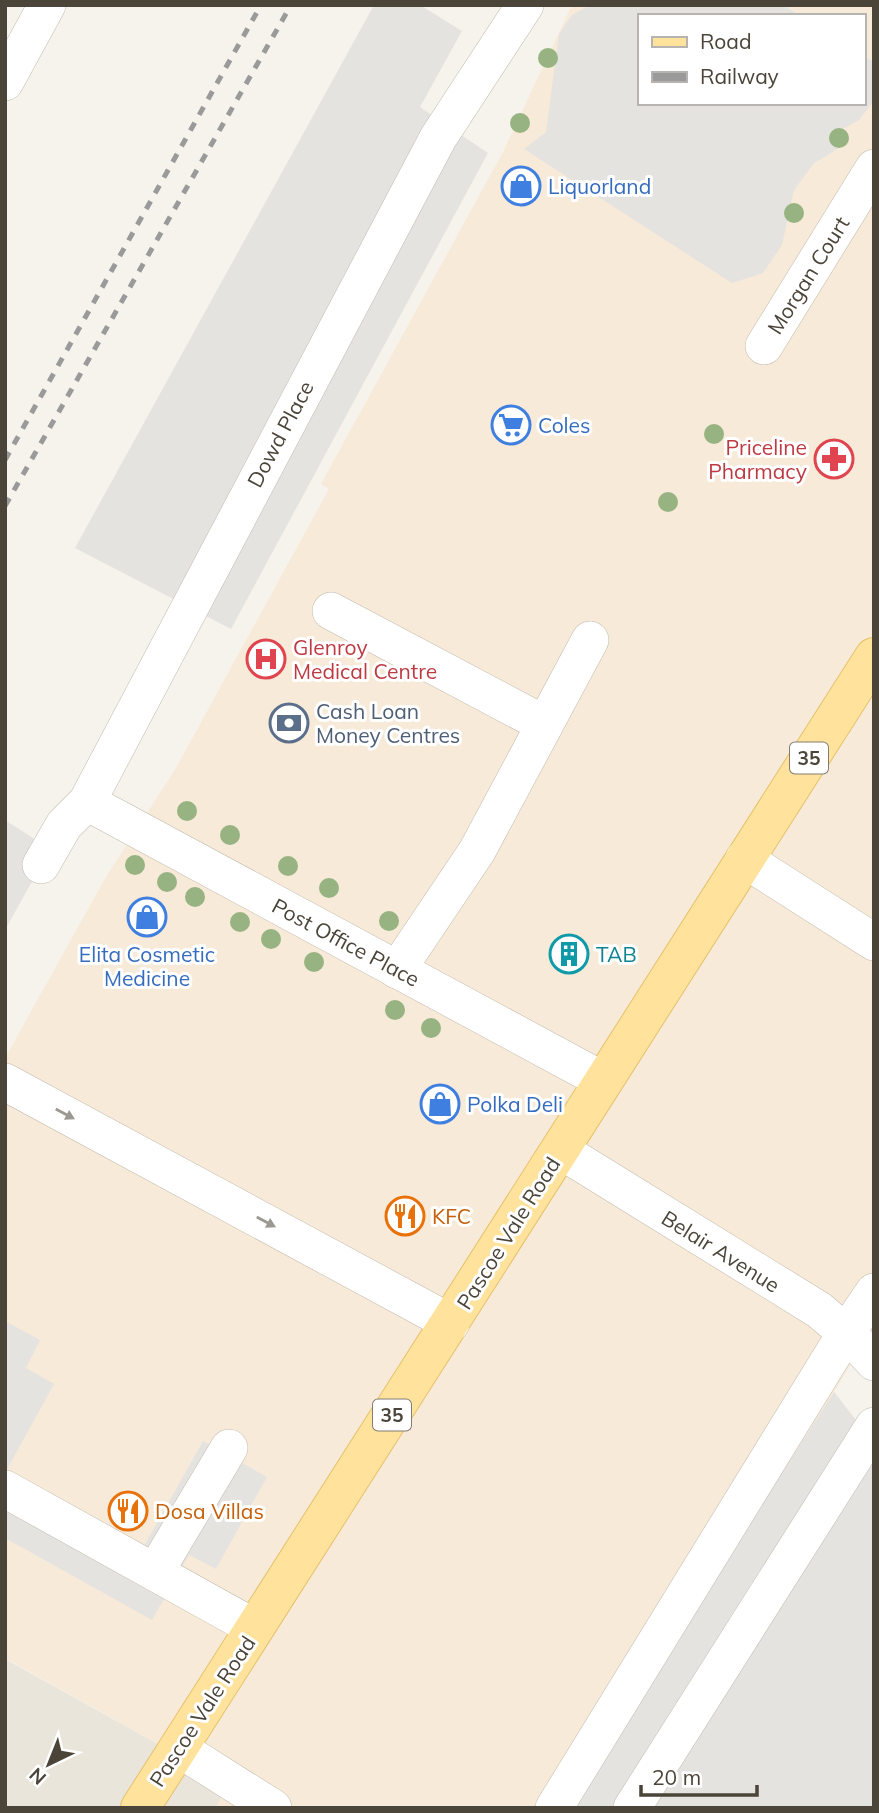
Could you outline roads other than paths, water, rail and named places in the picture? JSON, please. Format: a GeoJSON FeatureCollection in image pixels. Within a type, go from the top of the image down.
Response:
{"type":"FeatureCollection","features":[{"type":"Feature","properties":{"kind":"main road","name":"Pascoe Vale Road"},"geometry":{"type":"LineString","coordinates":[[140,1808],[874,657]]}},
{"type":"Feature","properties":{"kind":"street"},"geometry":{"type":"LineString","coordinates":[[5,82],[47,5]]}},
{"type":"Feature","properties":{"kind":"street","name":"Dowd Place"},"geometry":{"type":"LineString","coordinates":[[41,865],[64,825],[87,802],[438,138],[526,5]]}},
{"type":"Feature","properties":{"kind":"street","name":"Morgan Court"},"geometry":{"type":"LineString","coordinates":[[764,346],[874,168]]}},
{"type":"Feature","properties":{"kind":"street"},"geometry":{"type":"LineString","coordinates":[[331,611],[544,724]]}},
{"type":"Feature","properties":{"kind":"street"},"geometry":{"type":"LineString","coordinates":[[397,970],[477,851],[526,764],[544,724],[590,640]]}},
{"type":"Feature","properties":{"kind":"street","name":"Post Office Place"},"geometry":{"type":"LineString","coordinates":[[87,802],[604,1082]]}},
{"type":"Feature","properties":{"kind":"street"},"geometry":{"type":"LineString","coordinates":[[744,859],[874,942]]}},
{"type":"Feature","properties":{"kind":"street"},"geometry":{"type":"LineString","coordinates":[[5,1082],[451,1323]]}},
{"type":"Feature","properties":{"kind":"street","name":"Belair Avenue"},"geometry":{"type":"LineString","coordinates":[[560,1150],[818,1310],[874,1362]]}},
{"type":"Feature","properties":{"kind":"street"},"geometry":{"type":"LineString","coordinates":[[554,1808],[845,1333],[874,1292]]}},
{"type":"Feature","properties":{"kind":"street"},"geometry":{"type":"LineString","coordinates":[[632,1808],[874,1426]]}},
{"type":"Feature","properties":{"kind":"street"},"geometry":{"type":"LineString","coordinates":[[155,1572],[229,1448]]}},
{"type":"Feature","properties":{"kind":"street"},"geometry":{"type":"LineString","coordinates":[[5,1489],[255,1628]]}},
{"type":"Feature","properties":{"kind":"street"},"geometry":{"type":"LineString","coordinates":[[178,1748],[273,1808]]}},
{"type":"Feature","properties":{"kind":"railway"},"geometry":{"type":"LineString","coordinates":[[5,460],[261,5]]}},
{"type":"Feature","properties":{"kind":"railway"},"geometry":{"type":"LineString","coordinates":[[5,506],[291,5]]}},
{"type":"Feature","properties":{"kind":"place","name":"Liquorland"},"geometry":{"type":"Point","coordinates":[521,186]}},
{"type":"Feature","properties":{"kind":"place","name":"Coles"},"geometry":{"type":"Point","coordinates":[511,425]}},
{"type":"Feature","properties":{"kind":"place","name":"Priceline Pharmacy"},"geometry":{"type":"Point","coordinates":[834,459]}},
{"type":"Feature","properties":{"kind":"place","name":"Glenroy Medical Centre"},"geometry":{"type":"Point","coordinates":[266,659]}},
{"type":"Feature","properties":{"kind":"place","name":"Cash Loan Money Centres"},"geometry":{"type":"Point","coordinates":[289,723]}},
{"type":"Feature","properties":{"kind":"place","name":"Elita Cosmetic Medicine"},"geometry":{"type":"Point","coordinates":[147,917]}},
{"type":"Feature","properties":{"kind":"place","name":"TAB"},"geometry":{"type":"Point","coordinates":[569,954]}},
{"type":"Feature","properties":{"kind":"place","name":"Polka Deli"},"geometry":{"type":"Point","coordinates":[440,1104]}},
{"type":"Feature","properties":{"kind":"place","name":"KFC"},"geometry":{"type":"Point","coordinates":[405,1216]}},
{"type":"Feature","properties":{"kind":"place","name":"Dosa Villas"},"geometry":{"type":"Point","coordinates":[128,1511]}}]}
